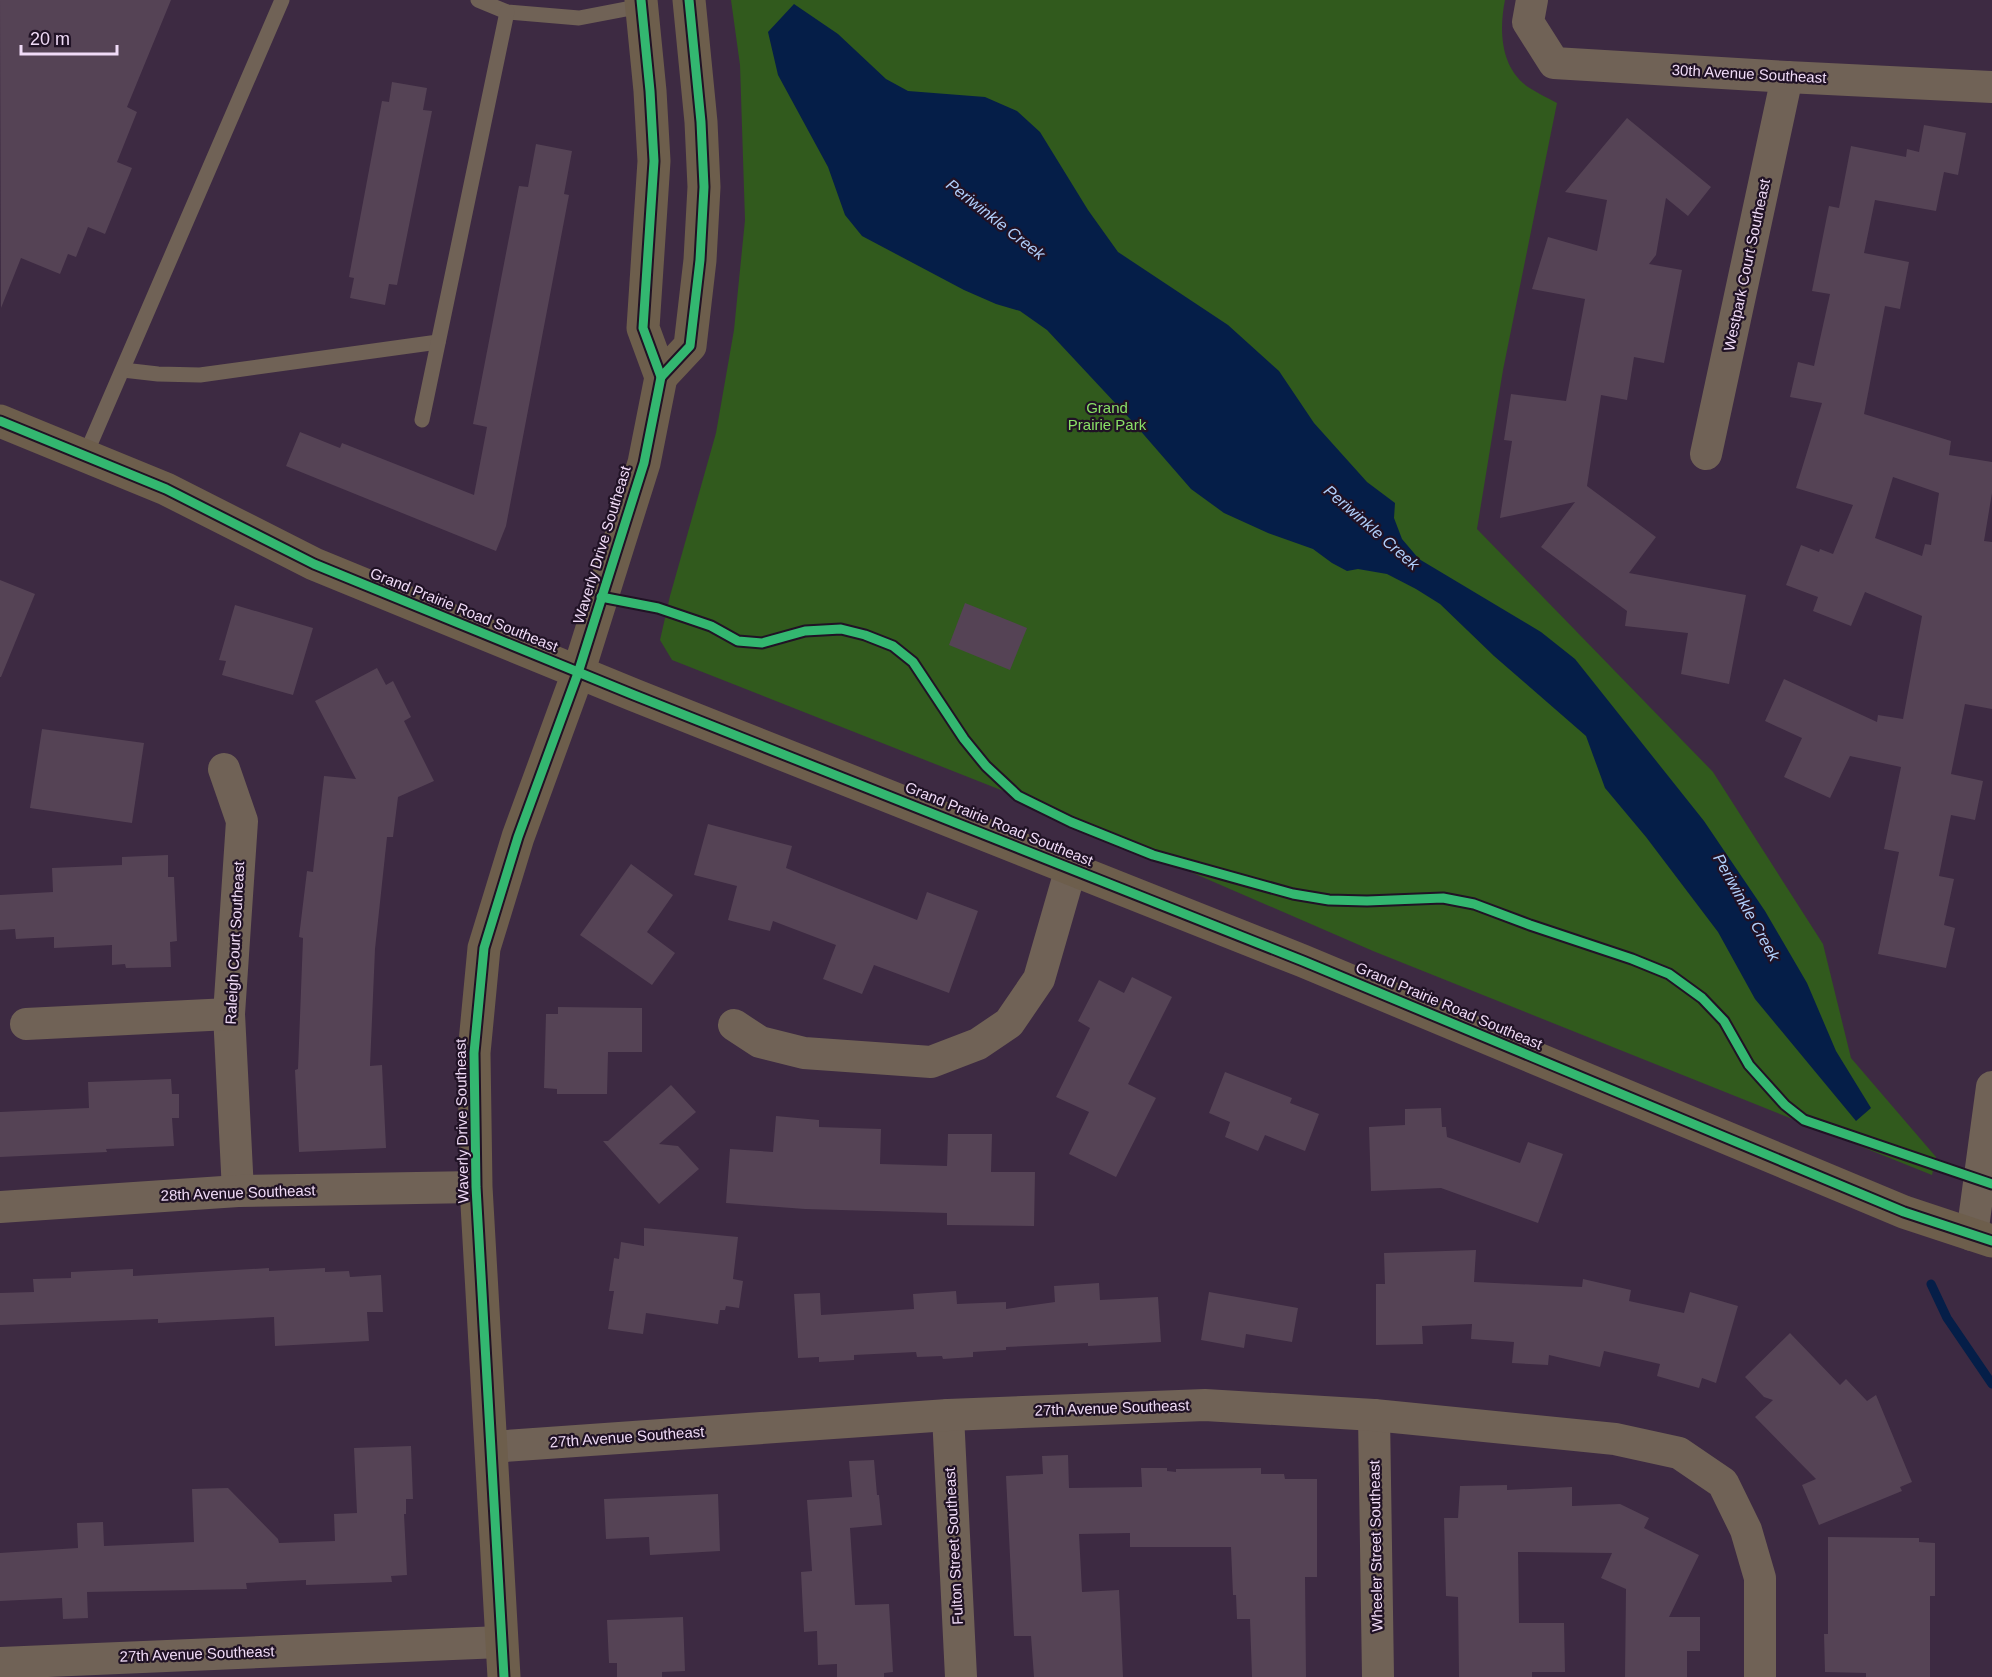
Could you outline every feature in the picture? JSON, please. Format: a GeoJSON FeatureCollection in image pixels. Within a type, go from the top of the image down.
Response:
{"type":"FeatureCollection","features":[{"type":"Feature","properties":{"kind":"main road"},"geometry":{"type":"LineString","coordinates":[[642,3],[654,161],[643,328],[661,376],[690,346],[700,260],[704,187],[701,122],[689,0]]}},
{"type":"Feature","properties":{"kind":"main road","name":"Waverly Drive Southeast"},"geometry":{"type":"LineString","coordinates":[[504,1677],[476,1187],[474,1053],[484,948],[518,837],[578,673],[644,463],[661,376]]}},
{"type":"Feature","properties":{"kind":"main road","name":"Grand Prairie Road Southeast"},"geometry":{"type":"LineString","coordinates":[[0,421],[166,489],[314,564],[578,673],[1305,962],[1904,1212],[1982,1238]]}},
{"type":"Feature","properties":{"kind":"street","name":"30th Avenue Southeast"},"geometry":{"type":"LineString","coordinates":[[1530,11],[1554,63],[1992,87]]}},
{"type":"Feature","properties":{"kind":"street","name":"Westpark Court Southeast"},"geometry":{"type":"LineString","coordinates":[[1706,454],[1787,77]]}},
{"type":"Feature","properties":{"kind":"street","name":"Raleigh Court Southeast"},"geometry":{"type":"LineString","coordinates":[[224,769],[242,821],[229,1014],[238,1191]]}},
{"type":"Feature","properties":{"kind":"street"},"geometry":{"type":"LineString","coordinates":[[734,1025],[760,1042],[804,1053],[931,1062],[978,1044],[1009,1023],[1039,979],[1071,868]]}},
{"type":"Feature","properties":{"kind":"street"},"geometry":{"type":"LineString","coordinates":[[26,1024],[229,1014]]}},
{"type":"Feature","properties":{"kind":"street"},"geometry":{"type":"LineString","coordinates":[[1982,1238],[1992,1088]]}},
{"type":"Feature","properties":{"kind":"street","name":"28th Avenue Southeast"},"geometry":{"type":"LineString","coordinates":[[0,1207],[238,1191],[476,1187]]}},
{"type":"Feature","properties":{"kind":"street","name":"27th Avenue Southeast"},"geometry":{"type":"LineString","coordinates":[[491,1447],[948,1415],[1205,1405],[1374,1415],[1615,1439],[1679,1453],[1723,1483],[1746,1530],[1760,1578],[1760,1677]]}},
{"type":"Feature","properties":{"kind":"street","name":"Fulton Street Southeast"},"geometry":{"type":"LineString","coordinates":[[948,1415],[961,1677]]}},
{"type":"Feature","properties":{"kind":"street","name":"Wheeler Street Southeast"},"geometry":{"type":"LineString","coordinates":[[1374,1415],[1378,1677]]}},
{"type":"Feature","properties":{"kind":"street","name":"27th Avenue Southeast"},"geometry":{"type":"LineString","coordinates":[[0,1663],[501,1642]]}},
{"type":"Feature","properties":{"kind":"lane"},"geometry":{"type":"LineString","coordinates":[[85,456],[282,0]]}},
{"type":"Feature","properties":{"kind":"lane"},"geometry":{"type":"LineString","coordinates":[[478,0],[507,12],[579,18],[642,3]]}},
{"type":"Feature","properties":{"kind":"lane"},"geometry":{"type":"LineString","coordinates":[[422,420],[507,12]]}},
{"type":"Feature","properties":{"kind":"lane"},"geometry":{"type":"LineString","coordinates":[[123,370],[200,375],[438,342]]}},
{"type":"Feature","properties":{"kind":"green space","name":"Grand Prairie Park"},"geometry":{"type":"Polygon","coordinates":[[[731,0],[1505,0],[1502,35],[1507,59],[1512,69],[1528,87],[1557,103],[1503,370],[1477,529],[1713,772],[1823,944],[1851,1058],[1936,1157],[1932,1175],[1373,951],[1011,794],[672,660],[660,640],[670,596],[716,433],[734,330],[745,220],[740,65],[731,0]]]}},
{"type":"Feature","properties":{"kind":"water"},"geometry":{"type":"Polygon","coordinates":[[[794,4],[838,34],[886,79],[908,91],[985,97],[1017,111],[1040,132],[1088,210],[1118,252],[1228,325],[1279,371],[1314,423],[1367,482],[1395,503],[1394,518],[1402,539],[1419,559],[1541,632],[1575,659],[1704,821],[1765,911],[1807,983],[1836,1051],[1871,1108],[1856,1121],[1755,999],[1718,932],[1646,837],[1605,788],[1586,736],[1494,656],[1440,604],[1387,574],[1358,569],[1347,571],[1313,549],[1268,533],[1224,513],[1191,489],[1131,420],[1047,330],[1020,311],[996,304],[964,290],[862,236],[845,215],[828,167],[778,75],[768,32],[794,4]]]}},
{"type":"Feature","properties":{"kind":"building"},"geometry":{"type":"Polygon","coordinates":[[[0,0],[171,0],[127,107],[137,112],[117,162],[132,168],[105,234],[88,227],[76,257],[68,254],[60,274],[21,258],[1,308],[0,0]]]}},
{"type":"Feature","properties":{"kind":"building"},"geometry":{"type":"Polygon","coordinates":[[[392,82],[427,88],[423,110],[432,111],[397,285],[389,284],[385,305],[350,298],[354,278],[349,277],[382,101],[389,102],[392,82]]]}},
{"type":"Feature","properties":{"kind":"building"},"geometry":{"type":"Polygon","coordinates":[[[1627,118],[1711,187],[1688,216],[1666,198],[1656,255],[1649,264],[1682,270],[1664,363],[1634,357],[1627,400],[1601,395],[1587,486],[1656,537],[1629,573],[1746,595],[1729,684],[1681,674],[1688,633],[1625,626],[1627,611],[1541,547],[1575,502],[1500,518],[1512,441],[1504,440],[1511,394],[1566,401],[1585,299],[1532,289],[1548,237],[1597,251],[1607,200],[1565,192],[1627,118]]]}},
{"type":"Feature","properties":{"kind":"building"},"geometry":{"type":"Polygon","coordinates":[[[1924,125],[1966,133],[1958,175],[1944,172],[1936,211],[1875,200],[1864,253],[1909,262],[1900,309],[1885,306],[1864,414],[1951,441],[1949,455],[1992,462],[1992,493],[1984,541],[1992,542],[1992,709],[1965,704],[1951,774],[1983,781],[1975,820],[1951,815],[1939,876],[1954,879],[1944,925],[1955,928],[1946,968],[1878,954],[1899,852],[1884,849],[1901,767],[1850,756],[1830,798],[1784,777],[1802,738],[1765,721],[1784,679],[1877,722],[1878,715],[1903,719],[1922,616],[1865,592],[1851,626],[1813,611],[1818,597],[1786,585],[1801,545],[1819,552],[1820,549],[1833,554],[1853,505],[1796,488],[1822,403],[1790,397],[1798,362],[1814,366],[1830,294],[1812,291],[1829,206],[1839,208],[1851,146],[1906,157],[1907,149],[1919,152],[1924,125]],[[1893,477],[1875,538],[1922,556],[1925,544],[1931,545],[1939,493],[1893,477]]]}},
{"type":"Feature","properties":{"kind":"building"},"geometry":{"type":"Polygon","coordinates":[[[536,144],[572,151],[564,194],[569,195],[506,526],[496,551],[286,466],[300,432],[340,448],[342,443],[474,495],[487,427],[473,424],[519,186],[528,187],[536,144]]]}},
{"type":"Feature","properties":{"kind":"building"},"geometry":{"type":"Polygon","coordinates":[[[0,580],[35,594],[1,677],[0,677],[0,580]]]}},
{"type":"Feature","properties":{"kind":"building"},"geometry":{"type":"Polygon","coordinates":[[[965,603],[1027,628],[1010,670],[949,645],[965,603]]]}},
{"type":"Feature","properties":{"kind":"building"},"geometry":{"type":"Polygon","coordinates":[[[235,605],[313,628],[293,695],[222,675],[226,661],[219,660],[235,605]]]}},
{"type":"Feature","properties":{"kind":"building"},"geometry":{"type":"Polygon","coordinates":[[[377,668],[386,685],[393,681],[411,717],[404,721],[434,781],[398,797],[393,837],[387,837],[375,949],[370,1066],[382,1065],[386,1148],[299,1152],[295,1070],[298,1069],[303,938],[299,937],[307,871],[313,872],[324,776],[356,779],[315,701],[377,668]]]}},
{"type":"Feature","properties":{"kind":"building"},"geometry":{"type":"Polygon","coordinates":[[[42,729],[144,743],[132,823],[30,808],[42,729]]]}},
{"type":"Feature","properties":{"kind":"building"},"geometry":{"type":"Polygon","coordinates":[[[708,824],[792,846],[786,868],[917,920],[927,892],[978,911],[949,993],[874,965],[862,994],[823,979],[836,945],[773,921],[770,931],[728,920],[737,886],[694,875],[708,824]]]}},
{"type":"Feature","properties":{"kind":"building"},"geometry":{"type":"Polygon","coordinates":[[[168,855],[168,877],[174,877],[177,941],[170,942],[171,967],[126,968],[125,964],[112,965],[112,945],[54,948],[54,937],[16,939],[15,929],[0,930],[0,895],[53,892],[52,868],[122,865],[122,857],[168,855]]]}},
{"type":"Feature","properties":{"kind":"building"},"geometry":{"type":"Polygon","coordinates":[[[631,864],[673,895],[647,932],[675,953],[652,985],[580,935],[631,864]]]}},
{"type":"Feature","properties":{"kind":"building"},"geometry":{"type":"Polygon","coordinates":[[[1132,977],[1172,997],[1128,1084],[1156,1098],[1116,1177],[1069,1154],[1089,1112],[1056,1097],[1090,1028],[1078,1021],[1099,980],[1124,993],[1132,977]]]}},
{"type":"Feature","properties":{"kind":"building"},"geometry":{"type":"Polygon","coordinates":[[[558,1007],[642,1008],[642,1052],[608,1052],[607,1094],[557,1094],[557,1089],[544,1088],[546,1014],[558,1014],[558,1007]]]}},
{"type":"Feature","properties":{"kind":"building"},"geometry":{"type":"Polygon","coordinates":[[[1225,1072],[1292,1098],[1290,1103],[1319,1114],[1305,1151],[1265,1135],[1258,1151],[1225,1137],[1230,1122],[1209,1113],[1225,1072]]]}},
{"type":"Feature","properties":{"kind":"building"},"geometry":{"type":"Polygon","coordinates":[[[171,1079],[172,1094],[179,1094],[179,1118],[172,1118],[174,1146],[0,1157],[0,1112],[89,1108],[88,1082],[171,1079]]]}},
{"type":"Feature","properties":{"kind":"building"},"geometry":{"type":"Polygon","coordinates":[[[671,1085],[696,1112],[659,1144],[678,1146],[699,1169],[659,1204],[603,1141],[608,1141],[671,1085]]]}},
{"type":"Feature","properties":{"kind":"building"},"geometry":{"type":"Polygon","coordinates":[[[1441,1108],[1442,1127],[1446,1127],[1447,1137],[1520,1163],[1528,1142],[1563,1154],[1538,1223],[1441,1188],[1371,1191],[1369,1127],[1405,1125],[1405,1109],[1441,1108]]]}},
{"type":"Feature","properties":{"kind":"building"},"geometry":{"type":"Polygon","coordinates":[[[776,1116],[819,1120],[819,1127],[881,1129],[880,1164],[947,1166],[948,1134],[992,1134],[991,1172],[1035,1172],[1034,1226],[947,1225],[947,1213],[805,1209],[726,1203],[730,1149],[773,1152],[776,1116]]]}},
{"type":"Feature","properties":{"kind":"building"},"geometry":{"type":"Polygon","coordinates":[[[644,1228],[738,1237],[733,1279],[743,1281],[739,1308],[726,1306],[725,1310],[720,1310],[718,1324],[646,1313],[643,1334],[608,1329],[614,1291],[609,1291],[614,1258],[619,1259],[621,1242],[644,1246],[644,1228]]]}},
{"type":"Feature","properties":{"kind":"building"},"geometry":{"type":"Polygon","coordinates":[[[1476,1250],[1474,1282],[1582,1287],[1583,1279],[1631,1290],[1629,1301],[1684,1313],[1690,1292],[1738,1306],[1716,1383],[1702,1378],[1699,1388],[1657,1376],[1660,1364],[1604,1351],[1600,1367],[1549,1355],[1548,1365],[1512,1363],[1514,1342],[1471,1339],[1472,1324],[1422,1326],[1423,1344],[1376,1345],[1376,1284],[1385,1284],[1384,1253],[1476,1250]]]}},
{"type":"Feature","properties":{"kind":"building"},"geometry":{"type":"Polygon","coordinates":[[[269,1268],[269,1271],[325,1268],[325,1272],[349,1271],[350,1277],[381,1275],[383,1312],[367,1312],[369,1341],[275,1346],[274,1317],[158,1323],[158,1319],[0,1325],[0,1293],[34,1292],[33,1279],[71,1278],[71,1272],[133,1269],[133,1276],[269,1268]]]}},
{"type":"Feature","properties":{"kind":"building"},"geometry":{"type":"Polygon","coordinates":[[[1099,1283],[1100,1300],[1158,1297],[1161,1342],[1006,1347],[1006,1350],[973,1352],[973,1357],[943,1359],[942,1356],[917,1357],[916,1352],[854,1355],[854,1360],[819,1362],[819,1357],[798,1358],[794,1294],[820,1293],[821,1315],[914,1309],[913,1294],[956,1291],[957,1304],[1006,1302],[1006,1309],[1055,1302],[1054,1286],[1099,1283]]]}},
{"type":"Feature","properties":{"kind":"building"},"geometry":{"type":"Polygon","coordinates":[[[1209,1292],[1298,1308],[1292,1342],[1246,1334],[1244,1348],[1201,1340],[1209,1292]]]}},
{"type":"Feature","properties":{"kind":"building"},"geometry":{"type":"Polygon","coordinates":[[[1790,1333],[1840,1385],[1846,1379],[1867,1401],[1876,1395],[1912,1482],[1900,1487],[1902,1491],[1819,1525],[1802,1485],[1816,1479],[1755,1417],[1773,1400],[1764,1397],[1745,1377],[1790,1333]]]}},
{"type":"Feature","properties":{"kind":"building"},"geometry":{"type":"Polygon","coordinates":[[[411,1446],[413,1499],[406,1499],[406,1514],[404,1514],[407,1575],[391,1576],[392,1582],[306,1585],[306,1580],[246,1583],[247,1589],[87,1592],[88,1618],[63,1619],[62,1598],[0,1601],[0,1553],[78,1548],[77,1523],[103,1522],[104,1546],[194,1542],[192,1489],[228,1488],[278,1539],[279,1543],[335,1541],[334,1514],[357,1513],[354,1448],[411,1446]]]}},
{"type":"Feature","properties":{"kind":"building"},"geometry":{"type":"Polygon","coordinates":[[[1068,1455],[1069,1488],[1142,1487],[1141,1468],[1167,1468],[1167,1471],[1176,1472],[1176,1469],[1261,1468],[1261,1474],[1284,1474],[1285,1479],[1317,1479],[1317,1577],[1305,1577],[1306,1677],[1252,1677],[1250,1619],[1237,1619],[1236,1595],[1233,1595],[1231,1547],[1130,1547],[1130,1533],[1079,1534],[1082,1592],[1119,1590],[1123,1677],[1034,1677],[1031,1636],[1014,1636],[1006,1476],[1043,1474],[1042,1456],[1068,1455]]]}},
{"type":"Feature","properties":{"kind":"building"},"geometry":{"type":"Polygon","coordinates":[[[874,1460],[882,1525],[850,1528],[855,1605],[889,1604],[893,1672],[884,1673],[884,1677],[837,1677],[837,1664],[818,1665],[817,1631],[804,1632],[801,1572],[812,1571],[807,1500],[852,1497],[849,1461],[874,1460]]]}},
{"type":"Feature","properties":{"kind":"building"},"geometry":{"type":"Polygon","coordinates":[[[1507,1485],[1507,1490],[1572,1487],[1572,1506],[1620,1504],[1649,1518],[1644,1528],[1699,1555],[1669,1617],[1700,1617],[1700,1651],[1687,1651],[1687,1677],[1625,1677],[1626,1589],[1601,1578],[1612,1553],[1518,1552],[1519,1623],[1564,1623],[1565,1672],[1532,1672],[1532,1677],[1459,1677],[1458,1597],[1446,1596],[1444,1518],[1458,1518],[1460,1486],[1507,1485]]]}},
{"type":"Feature","properties":{"kind":"building"},"geometry":{"type":"Polygon","coordinates":[[[718,1494],[720,1551],[650,1555],[649,1537],[606,1539],[604,1499],[718,1494]]]}},
{"type":"Feature","properties":{"kind":"building"},"geometry":{"type":"Polygon","coordinates":[[[1828,1537],[1919,1538],[1919,1542],[1935,1543],[1935,1596],[1930,1596],[1930,1677],[1866,1677],[1866,1673],[1825,1672],[1824,1634],[1828,1634],[1828,1537]]]}},
{"type":"Feature","properties":{"kind":"building"},"geometry":{"type":"Polygon","coordinates":[[[683,1617],[685,1671],[662,1672],[662,1677],[617,1677],[617,1663],[609,1663],[607,1620],[683,1617]]]}},
{"type":"Feature","properties":{"kind":"waterway","name":"Periwinkle Creek"},"geometry":{"type":"LineString","coordinates":[[1931,1284],[1947,1318],[1992,1384]]}},
{"type":"Feature","properties":{"kind":"cycle path"},"geometry":{"type":"LineString","coordinates":[[504,1677],[476,1187],[474,1053],[484,948],[518,837],[578,673],[644,463],[661,377],[643,328],[654,161],[641,0]]}},
{"type":"Feature","properties":{"kind":"cycle path"},"geometry":{"type":"LineString","coordinates":[[661,377],[690,346],[700,260],[704,187],[701,122],[689,0]]}},
{"type":"Feature","properties":{"kind":"cycle path"},"geometry":{"type":"LineString","coordinates":[[0,421],[166,489],[314,564],[634,695],[1303,961],[1904,1212],[1992,1241]]}},
{"type":"Feature","properties":{"kind":"cycle path"},"geometry":{"type":"LineString","coordinates":[[601,597],[658,608],[711,626],[738,641],[762,643],[805,631],[841,629],[893,646],[913,662],[964,739],[986,766],[1018,796],[1071,822],[1153,855],[1293,894],[1329,900],[1443,898],[1474,904],[1632,959],[1669,974],[1702,998],[1724,1021],[1749,1065],[1785,1105],[1804,1120],[1992,1184]]}}]}
